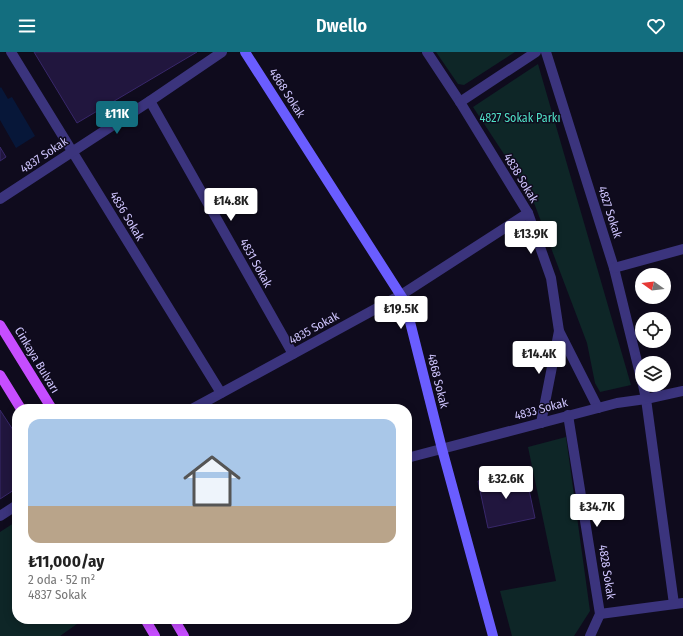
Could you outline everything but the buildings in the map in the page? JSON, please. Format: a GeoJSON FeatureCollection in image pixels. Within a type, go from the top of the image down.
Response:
{"type":"FeatureCollection","features":[{"type":"Feature","properties":{"kind":"main road","name":"Cinkaya Bulvarı"},"geometry":{"type":"LineString","coordinates":[[0,325],[49,404]]}},
{"type":"Feature","properties":{"kind":"main road"},"geometry":{"type":"LineString","coordinates":[[0,375],[18,404]]}},
{"type":"Feature","properties":{"kind":"main road"},"geometry":{"type":"LineString","coordinates":[[148,624],[155,636]]}},
{"type":"Feature","properties":{"kind":"main road"},"geometry":{"type":"LineString","coordinates":[[177,624],[184,636]]}},
{"type":"Feature","properties":{"kind":"street","name":"4836 Sokak"},"geometry":{"type":"LineString","coordinates":[[11,52],[221,393]]}},
{"type":"Feature","properties":{"kind":"street","name":"4837 Sokak"},"geometry":{"type":"LineString","coordinates":[[0,199],[222,52]]}},
{"type":"Feature","properties":{"kind":"street","name":"4868 Sokak"},"geometry":{"type":"LineString","coordinates":[[245,52],[405,302],[442,449],[493,636]]}},
{"type":"Feature","properties":{"kind":"street","name":"4838 Sokak"},"geometry":{"type":"LineString","coordinates":[[427,52],[460,102],[528,213],[551,278],[559,331],[598,408]]}},
{"type":"Feature","properties":{"kind":"street"},"geometry":{"type":"LineString","coordinates":[[460,102],[536,52]]}},
{"type":"Feature","properties":{"kind":"street","name":"4827 Sokak"},"geometry":{"type":"LineString","coordinates":[[546,52],[614,268],[636,356]]}},
{"type":"Feature","properties":{"kind":"street","name":"4831 Sokak"},"geometry":{"type":"LineString","coordinates":[[150,101],[292,354]]}},
{"type":"Feature","properties":{"kind":"street","name":"4835 Sokak"},"geometry":{"type":"LineString","coordinates":[[201,404],[401,295],[528,213]]}},
{"type":"Feature","properties":{"kind":"street"},"geometry":{"type":"LineString","coordinates":[[614,268],[683,249]]}},
{"type":"Feature","properties":{"kind":"street","name":"4838 Sokak"},"geometry":{"type":"LineString","coordinates":[[541,423],[559,331]]}},
{"type":"Feature","properties":{"kind":"street","name":"4833 Sokak"},"geometry":{"type":"LineString","coordinates":[[412,457],[617,403],[646,399],[683,391]]}},
{"type":"Feature","properties":{"kind":"street"},"geometry":{"type":"LineString","coordinates":[[600,614],[679,604],[644,392]]}},
{"type":"Feature","properties":{"kind":"street","name":"4828 Sokak"},"geometry":{"type":"LineString","coordinates":[[568,415],[600,614],[590,636]]}},
{"type":"Feature","properties":{"kind":"street"},"geometry":{"type":"LineString","coordinates":[[0,516],[12,508]]}},
{"type":"Feature","properties":{"kind":"green space","name":"4827 Sokak Parkı"},"geometry":{"type":"Polygon","coordinates":[[[436,52],[515,52],[464,85],[458,84],[436,52]]]}},
{"type":"Feature","properties":{"kind":"green space","name":"4827 Sokak Parkı"},"geometry":{"type":"Polygon","coordinates":[[[538,64],[631,385],[600,392],[595,383],[587,343],[531,195],[473,107],[538,64]]]}},
{"type":"Feature","properties":{"kind":"green space"},"geometry":{"type":"Polygon","coordinates":[[[566,437],[590,611],[574,636],[512,636],[500,591],[556,581],[528,447],[566,437]]]}},
{"type":"Feature","properties":{"kind":"green space"},"geometry":{"type":"Polygon","coordinates":[[[12,524],[12,624],[77,624],[60,636],[0,636],[0,532],[12,524]]]}},
{"type":"Feature","properties":{"kind":"water"},"geometry":{"type":"Polygon","coordinates":[[[1,87],[8,99],[12,97],[35,136],[16,148],[0,120],[1,87]]]}}]}
